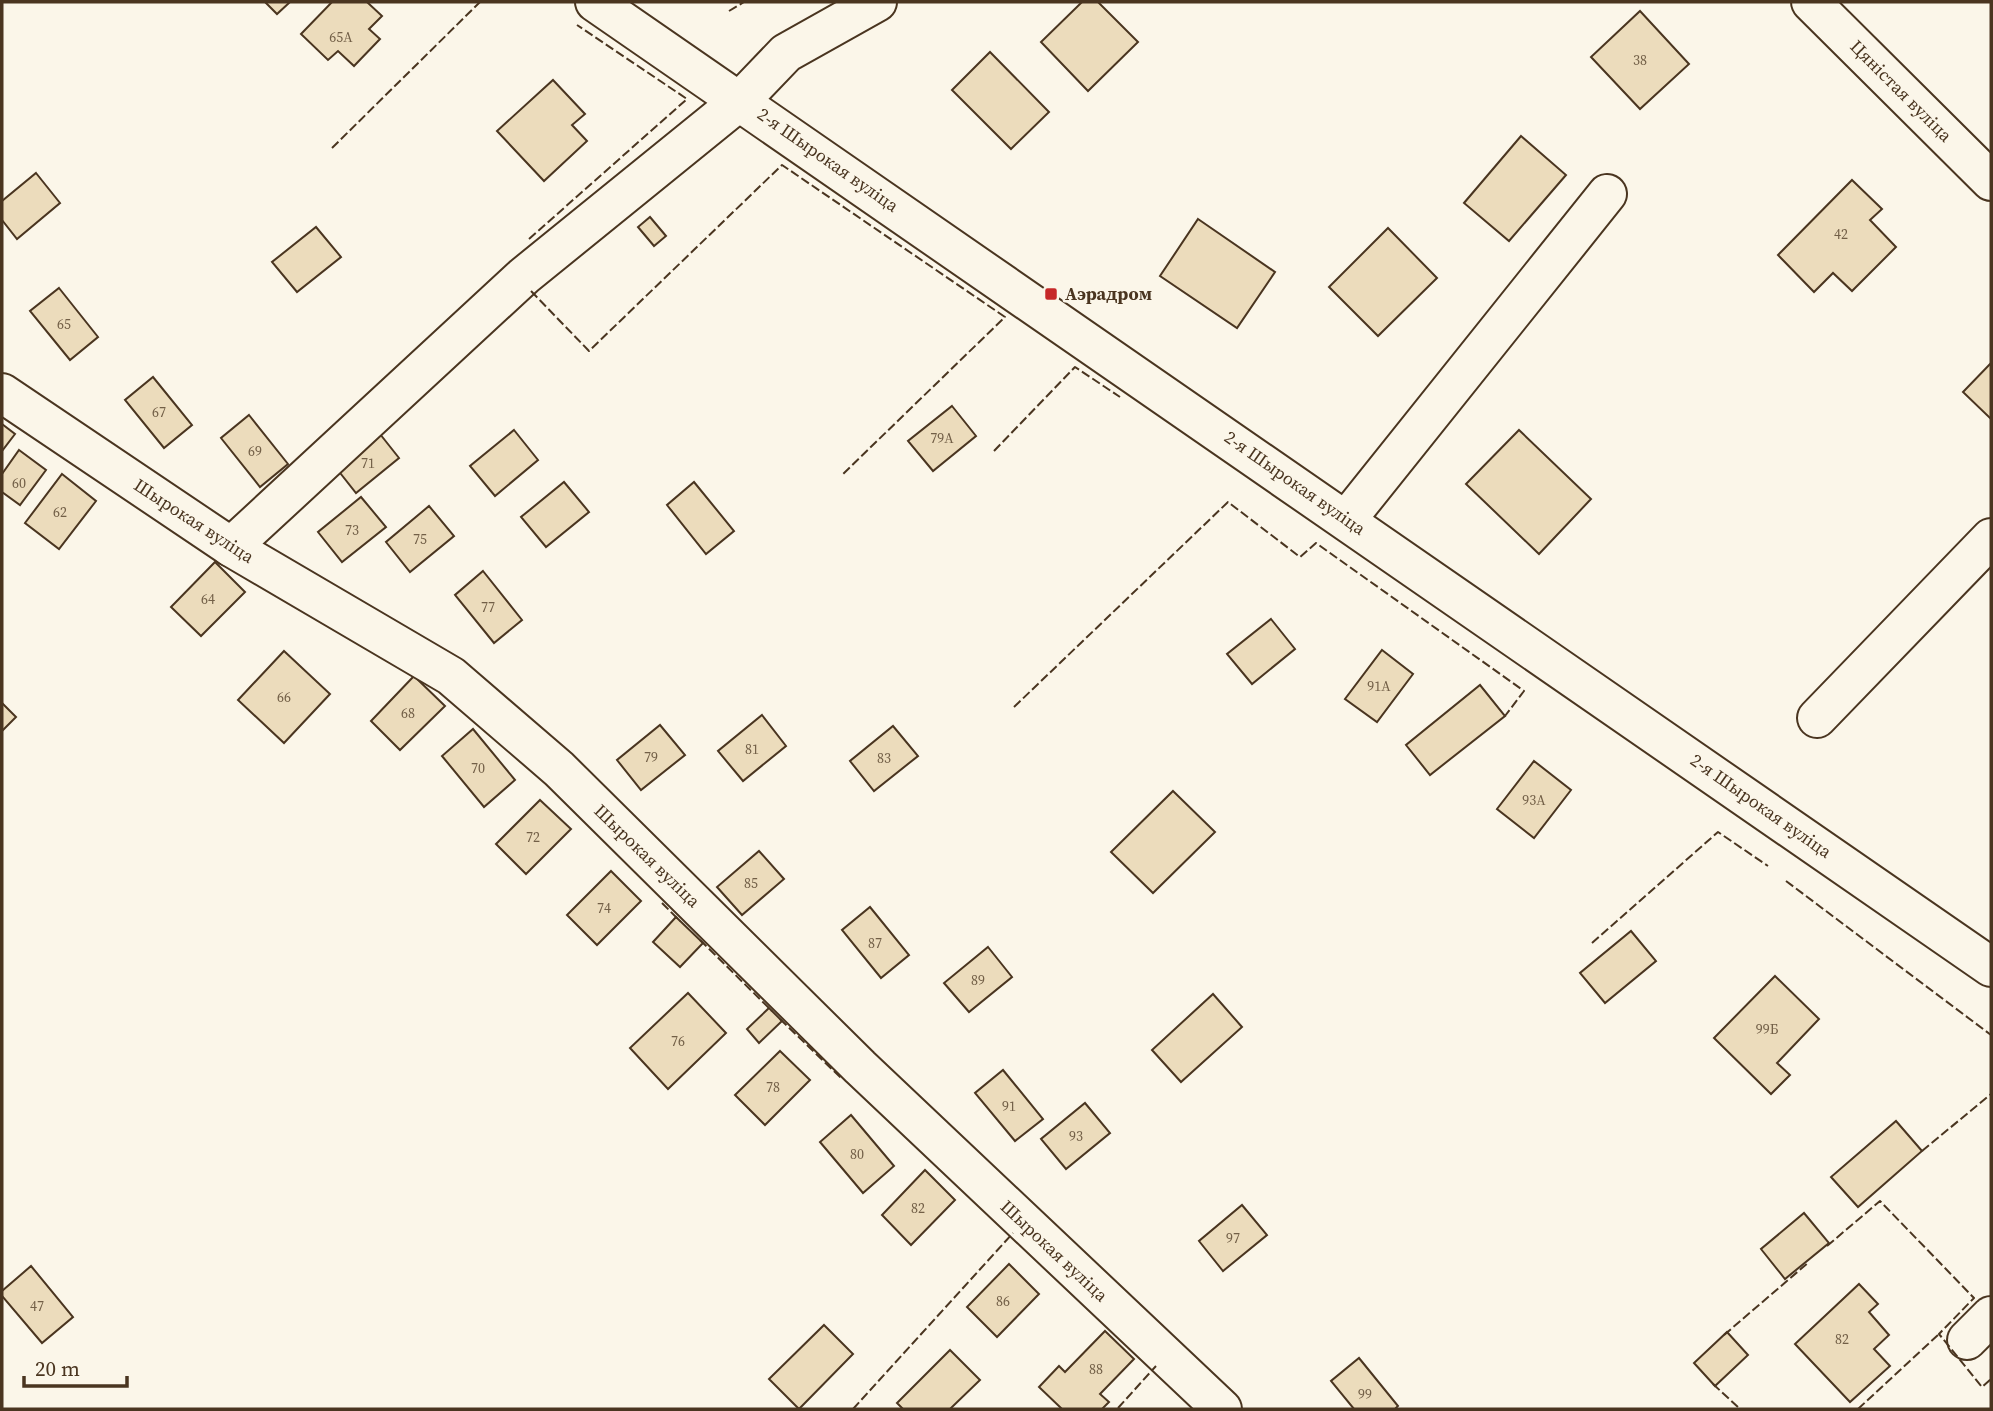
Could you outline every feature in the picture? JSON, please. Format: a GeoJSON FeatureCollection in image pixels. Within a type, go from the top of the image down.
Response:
{"type":"FeatureCollection","features":[{"type":"Feature","properties":{"kind":"street","name":"2-я Шырокая вуліца"},"geometry":{"type":"LineString","coordinates":[[595,2],[741,100],[1991,967]]}},
{"type":"Feature","properties":{"kind":"street"},"geometry":{"type":"LineString","coordinates":[[231,547],[524,276],[741,100],[786,53],[877,2]]}},
{"type":"Feature","properties":{"kind":"street","name":"Цяністая вуліца"},"geometry":{"type":"LineString","coordinates":[[1811,2],[1991,181]]}},
{"type":"Feature","properties":{"kind":"street"},"geometry":{"type":"LineString","coordinates":[[1347,519],[1607,194]]}},
{"type":"Feature","properties":{"kind":"street","name":"Шырокая вуліца"},"geometry":{"type":"LineString","coordinates":[[2,393],[231,547],[451,676],[549,761],[860,1067],[1222,1409]]}},
{"type":"Feature","properties":{"kind":"street"},"geometry":{"type":"LineString","coordinates":[[1817,718],[1991,538]]}},
{"type":"Feature","properties":{"kind":"building"},"geometry":{"type":"Polygon","coordinates":[[[265,2],[290,2],[277,14],[265,2]]]}},
{"type":"Feature","properties":{"kind":"building"},"geometry":{"type":"Polygon","coordinates":[[[332,2],[367,2],[382,16],[369,29],[380,39],[354,66],[338,51],[328,60],[301,34],[332,2]]]}},
{"type":"Feature","properties":{"kind":"building"},"geometry":{"type":"Polygon","coordinates":[[[1082,2],[1098,2],[1138,42],[1088,91],[1041,42],[1082,2]]]}},
{"type":"Feature","properties":{"kind":"building"},"geometry":{"type":"Polygon","coordinates":[[[1640,11],[1689,64],[1640,109],[1591,57],[1640,11]]]}},
{"type":"Feature","properties":{"kind":"building"},"geometry":{"type":"Polygon","coordinates":[[[990,52],[1049,112],[1011,149],[952,90],[990,52]]]}},
{"type":"Feature","properties":{"kind":"building"},"geometry":{"type":"Polygon","coordinates":[[[553,80],[585,114],[572,125],[587,141],[544,181],[497,131],[553,80]]]}},
{"type":"Feature","properties":{"kind":"building"},"geometry":{"type":"Polygon","coordinates":[[[1521,136],[1566,175],[1509,241],[1464,203],[1521,136]]]}},
{"type":"Feature","properties":{"kind":"building"},"geometry":{"type":"Polygon","coordinates":[[[36,173],[60,203],[17,239],[2,220],[2,201],[36,173]]]}},
{"type":"Feature","properties":{"kind":"building"},"geometry":{"type":"Polygon","coordinates":[[[1852,180],[1882,209],[1870,220],[1896,247],[1852,291],[1833,273],[1814,292],[1778,255],[1852,180]]]}},
{"type":"Feature","properties":{"kind":"building"},"geometry":{"type":"Polygon","coordinates":[[[650,217],[666,236],[654,246],[638,227],[650,217]]]}},
{"type":"Feature","properties":{"kind":"building"},"geometry":{"type":"Polygon","coordinates":[[[1198,219],[1275,272],[1237,328],[1160,276],[1198,219]]]}},
{"type":"Feature","properties":{"kind":"building"},"geometry":{"type":"Polygon","coordinates":[[[316,227],[341,257],[297,292],[272,262],[316,227]]]}},
{"type":"Feature","properties":{"kind":"building"},"geometry":{"type":"Polygon","coordinates":[[[1388,228],[1437,278],[1378,336],[1329,287],[1388,228]]]}},
{"type":"Feature","properties":{"kind":"building"},"geometry":{"type":"Polygon","coordinates":[[[59,288],[98,337],[70,360],[30,311],[59,288]]]}},
{"type":"Feature","properties":{"kind":"building"},"geometry":{"type":"Polygon","coordinates":[[[1991,363],[1991,419],[1963,392],[1991,363]]]}},
{"type":"Feature","properties":{"kind":"building"},"geometry":{"type":"Polygon","coordinates":[[[153,377],[192,425],[164,448],[125,400],[153,377]]]}},
{"type":"Feature","properties":{"kind":"building"},"geometry":{"type":"Polygon","coordinates":[[[952,406],[976,436],[933,471],[908,441],[952,406]]]}},
{"type":"Feature","properties":{"kind":"building"},"geometry":{"type":"Polygon","coordinates":[[[249,415],[288,464],[260,487],[221,438],[249,415]]]}},
{"type":"Feature","properties":{"kind":"building"},"geometry":{"type":"Polygon","coordinates":[[[2,424],[15,434],[2,451],[2,424]]]}},
{"type":"Feature","properties":{"kind":"building"},"geometry":{"type":"Polygon","coordinates":[[[514,430],[538,460],[495,496],[470,466],[514,430]]]}},
{"type":"Feature","properties":{"kind":"building"},"geometry":{"type":"Polygon","coordinates":[[[1519,430],[1591,499],[1539,554],[1466,484],[1519,430]]]}},
{"type":"Feature","properties":{"kind":"building"},"geometry":{"type":"Polygon","coordinates":[[[380,434],[399,458],[356,493],[337,469],[380,434]]]}},
{"type":"Feature","properties":{"kind":"building"},"geometry":{"type":"Polygon","coordinates":[[[19,450],[46,470],[20,505],[2,492],[2,474],[19,450]]]}},
{"type":"Feature","properties":{"kind":"building"},"geometry":{"type":"Polygon","coordinates":[[[62,474],[96,501],[59,549],[25,523],[62,474]]]}},
{"type":"Feature","properties":{"kind":"building"},"geometry":{"type":"Polygon","coordinates":[[[564,482],[589,512],[546,547],[521,517],[564,482]]]}},
{"type":"Feature","properties":{"kind":"building"},"geometry":{"type":"Polygon","coordinates":[[[694,482],[734,531],[706,554],[667,505],[694,482]]]}},
{"type":"Feature","properties":{"kind":"building"},"geometry":{"type":"Polygon","coordinates":[[[361,497],[386,527],[342,562],[318,532],[361,497]]]}},
{"type":"Feature","properties":{"kind":"building"},"geometry":{"type":"Polygon","coordinates":[[[429,506],[454,536],[410,572],[386,542],[429,506]]]}},
{"type":"Feature","properties":{"kind":"building"},"geometry":{"type":"Polygon","coordinates":[[[215,562],[245,592],[201,636],[171,607],[215,562]]]}},
{"type":"Feature","properties":{"kind":"building"},"geometry":{"type":"Polygon","coordinates":[[[483,571],[522,620],[494,643],[455,595],[483,571]]]}},
{"type":"Feature","properties":{"kind":"building"},"geometry":{"type":"Polygon","coordinates":[[[1271,619],[1295,649],[1252,684],[1227,654],[1271,619]]]}},
{"type":"Feature","properties":{"kind":"building"},"geometry":{"type":"Polygon","coordinates":[[[1382,650],[1413,674],[1377,722],[1345,699],[1382,650]]]}},
{"type":"Feature","properties":{"kind":"building"},"geometry":{"type":"Polygon","coordinates":[[[284,651],[330,694],[284,743],[238,700],[284,651]]]}},
{"type":"Feature","properties":{"kind":"building"},"geometry":{"type":"Polygon","coordinates":[[[414,676],[445,706],[400,750],[371,721],[414,676]]]}},
{"type":"Feature","properties":{"kind":"building"},"geometry":{"type":"Polygon","coordinates":[[[1480,685],[1505,716],[1430,775],[1406,745],[1480,685]]]}},
{"type":"Feature","properties":{"kind":"building"},"geometry":{"type":"Polygon","coordinates":[[[2,703],[16,717],[2,731],[2,703]]]}},
{"type":"Feature","properties":{"kind":"building"},"geometry":{"type":"Polygon","coordinates":[[[762,715],[786,746],[743,781],[718,751],[762,715]]]}},
{"type":"Feature","properties":{"kind":"building"},"geometry":{"type":"Polygon","coordinates":[[[660,725],[685,755],[641,790],[617,760],[660,725]]]}},
{"type":"Feature","properties":{"kind":"building"},"geometry":{"type":"Polygon","coordinates":[[[893,726],[918,756],[874,791],[850,761],[893,726]]]}},
{"type":"Feature","properties":{"kind":"building"},"geometry":{"type":"Polygon","coordinates":[[[473,729],[515,780],[484,807],[442,756],[473,729]]]}},
{"type":"Feature","properties":{"kind":"building"},"geometry":{"type":"Polygon","coordinates":[[[1534,761],[1571,790],[1534,838],[1497,809],[1534,761]]]}},
{"type":"Feature","properties":{"kind":"building"},"geometry":{"type":"Polygon","coordinates":[[[1173,791],[1215,832],[1153,893],[1111,852],[1173,791]]]}},
{"type":"Feature","properties":{"kind":"building"},"geometry":{"type":"Polygon","coordinates":[[[540,800],[571,829],[526,874],[496,844],[540,800]]]}},
{"type":"Feature","properties":{"kind":"building"},"geometry":{"type":"Polygon","coordinates":[[[759,851],[784,879],[742,915],[717,887],[759,851]]]}},
{"type":"Feature","properties":{"kind":"building"},"geometry":{"type":"Polygon","coordinates":[[[611,871],[641,901],[597,945],[567,915],[611,871]]]}},
{"type":"Feature","properties":{"kind":"building"},"geometry":{"type":"Polygon","coordinates":[[[870,907],[909,955],[881,978],[842,930],[870,907]]]}},
{"type":"Feature","properties":{"kind":"building"},"geometry":{"type":"Polygon","coordinates":[[[676,917],[703,943],[680,967],[653,942],[676,917]]]}},
{"type":"Feature","properties":{"kind":"building"},"geometry":{"type":"Polygon","coordinates":[[[1631,931],[1656,961],[1605,1003],[1580,973],[1631,931]]]}},
{"type":"Feature","properties":{"kind":"building"},"geometry":{"type":"Polygon","coordinates":[[[988,947],[1012,977],[969,1012],[944,983],[988,947]]]}},
{"type":"Feature","properties":{"kind":"building"},"geometry":{"type":"Polygon","coordinates":[[[1775,976],[1819,1019],[1777,1063],[1790,1075],[1771,1094],[1714,1038],[1775,976]]]}},
{"type":"Feature","properties":{"kind":"building"},"geometry":{"type":"Polygon","coordinates":[[[688,993],[726,1033],[668,1089],[630,1048],[688,993]]]}},
{"type":"Feature","properties":{"kind":"building"},"geometry":{"type":"Polygon","coordinates":[[[1213,994],[1242,1027],[1181,1082],[1152,1050],[1213,994]]]}},
{"type":"Feature","properties":{"kind":"building"},"geometry":{"type":"Polygon","coordinates":[[[769,1008],[782,1021],[759,1043],[747,1029],[769,1008]]]}},
{"type":"Feature","properties":{"kind":"building"},"geometry":{"type":"Polygon","coordinates":[[[780,1051],[810,1080],[765,1125],[735,1095],[780,1051]]]}},
{"type":"Feature","properties":{"kind":"building"},"geometry":{"type":"Polygon","coordinates":[[[1003,1070],[1043,1119],[1015,1141],[975,1093],[1003,1070]]]}},
{"type":"Feature","properties":{"kind":"building"},"geometry":{"type":"Polygon","coordinates":[[[1085,1103],[1110,1133],[1066,1169],[1041,1139],[1085,1103]]]}},
{"type":"Feature","properties":{"kind":"building"},"geometry":{"type":"Polygon","coordinates":[[[851,1115],[894,1166],[863,1193],[820,1142],[851,1115]]]}},
{"type":"Feature","properties":{"kind":"building"},"geometry":{"type":"Polygon","coordinates":[[[1896,1121],[1922,1151],[1858,1207],[1831,1177],[1896,1121]]]}},
{"type":"Feature","properties":{"kind":"building"},"geometry":{"type":"Polygon","coordinates":[[[925,1170],[955,1200],[911,1245],[882,1215],[925,1170]]]}},
{"type":"Feature","properties":{"kind":"building"},"geometry":{"type":"Polygon","coordinates":[[[1242,1205],[1267,1235],[1223,1271],[1199,1241],[1242,1205]]]}},
{"type":"Feature","properties":{"kind":"building"},"geometry":{"type":"Polygon","coordinates":[[[1804,1213],[1829,1243],[1785,1279],[1761,1249],[1804,1213]]]}},
{"type":"Feature","properties":{"kind":"building"},"geometry":{"type":"Polygon","coordinates":[[[1009,1264],[1039,1294],[997,1337],[967,1307],[1009,1264]]]}},
{"type":"Feature","properties":{"kind":"building"},"geometry":{"type":"Polygon","coordinates":[[[31,1266],[73,1317],[42,1343],[2,1296],[2,1291],[31,1266]]]}},
{"type":"Feature","properties":{"kind":"building"},"geometry":{"type":"Polygon","coordinates":[[[1859,1284],[1878,1304],[1869,1312],[1889,1335],[1874,1349],[1890,1366],[1850,1402],[1795,1344],[1859,1284]]]}},
{"type":"Feature","properties":{"kind":"building"},"geometry":{"type":"Polygon","coordinates":[[[824,1325],[853,1354],[799,1409],[769,1379],[824,1325]]]}},
{"type":"Feature","properties":{"kind":"building"},"geometry":{"type":"Polygon","coordinates":[[[1105,1331],[1134,1359],[1100,1394],[1109,1402],[1102,1409],[1062,1409],[1039,1387],[1059,1366],[1065,1372],[1105,1331]]]}},
{"type":"Feature","properties":{"kind":"building"},"geometry":{"type":"Polygon","coordinates":[[[1727,1332],[1748,1355],[1715,1386],[1694,1363],[1727,1332]]]}},
{"type":"Feature","properties":{"kind":"building"},"geometry":{"type":"Polygon","coordinates":[[[950,1350],[980,1380],[950,1409],[903,1409],[897,1403],[950,1350]]]}},
{"type":"Feature","properties":{"kind":"building"},"geometry":{"type":"Polygon","coordinates":[[[1359,1358],[1398,1406],[1395,1409],[1354,1409],[1331,1381],[1359,1358]]]}},
{"type":"Feature","properties":{"kind":"fence"},"geometry":{"type":"LineString","coordinates":[[332,148],[480,2]]}},
{"type":"Feature","properties":{"kind":"fence"},"geometry":{"type":"LineString","coordinates":[[729,11],[744,2]]}},
{"type":"Feature","properties":{"kind":"fence"},"geometry":{"type":"LineString","coordinates":[[529,239],[687,99],[577,25]]}},
{"type":"Feature","properties":{"kind":"fence"},"geometry":{"type":"LineString","coordinates":[[531,291],[589,351],[782,165],[1005,317],[843,474]]}},
{"type":"Feature","properties":{"kind":"fence"},"geometry":{"type":"LineString","coordinates":[[994,451],[1075,367],[1120,397]]}},
{"type":"Feature","properties":{"kind":"fence"},"geometry":{"type":"LineString","coordinates":[[1014,707],[1228,502],[1300,557],[1316,543],[1524,691],[1505,716]]}},
{"type":"Feature","properties":{"kind":"fence"},"geometry":{"type":"LineString","coordinates":[[1592,943],[1718,832],[1768,866]]}},
{"type":"Feature","properties":{"kind":"fence"},"geometry":{"type":"LineString","coordinates":[[1786,881],[1991,1035]]}},
{"type":"Feature","properties":{"kind":"fence"},"geometry":{"type":"LineString","coordinates":[[662,903],[680,921]]}},
{"type":"Feature","properties":{"kind":"fence"},"geometry":{"type":"LineString","coordinates":[[700,940],[772,1011]]}},
{"type":"Feature","properties":{"kind":"fence"},"geometry":{"type":"LineString","coordinates":[[780,1019],[841,1078]]}},
{"type":"Feature","properties":{"kind":"fence"},"geometry":{"type":"LineString","coordinates":[[1922,1151],[1991,1094]]}},
{"type":"Feature","properties":{"kind":"fence"},"geometry":{"type":"LineString","coordinates":[[1827,1246],[1880,1201],[1974,1298],[1939,1334],[1982,1387],[1991,1379]]}},
{"type":"Feature","properties":{"kind":"fence"},"geometry":{"type":"LineString","coordinates":[[853,1409],[1013,1233]]}},
{"type":"Feature","properties":{"kind":"fence"},"geometry":{"type":"LineString","coordinates":[[1724,1335],[1809,1262]]}},
{"type":"Feature","properties":{"kind":"fence"},"geometry":{"type":"LineString","coordinates":[[1858,1409],[1939,1334]]}},
{"type":"Feature","properties":{"kind":"fence"},"geometry":{"type":"LineString","coordinates":[[1118,1408],[1156,1366]]}},
{"type":"Feature","properties":{"kind":"fence"},"geometry":{"type":"LineString","coordinates":[[1713,1384],[1740,1409]]}},
{"type":"Feature","properties":{"kind":"place","name":"Аэрадром"},"geometry":{"type":"Point","coordinates":[1051,294]}}]}
